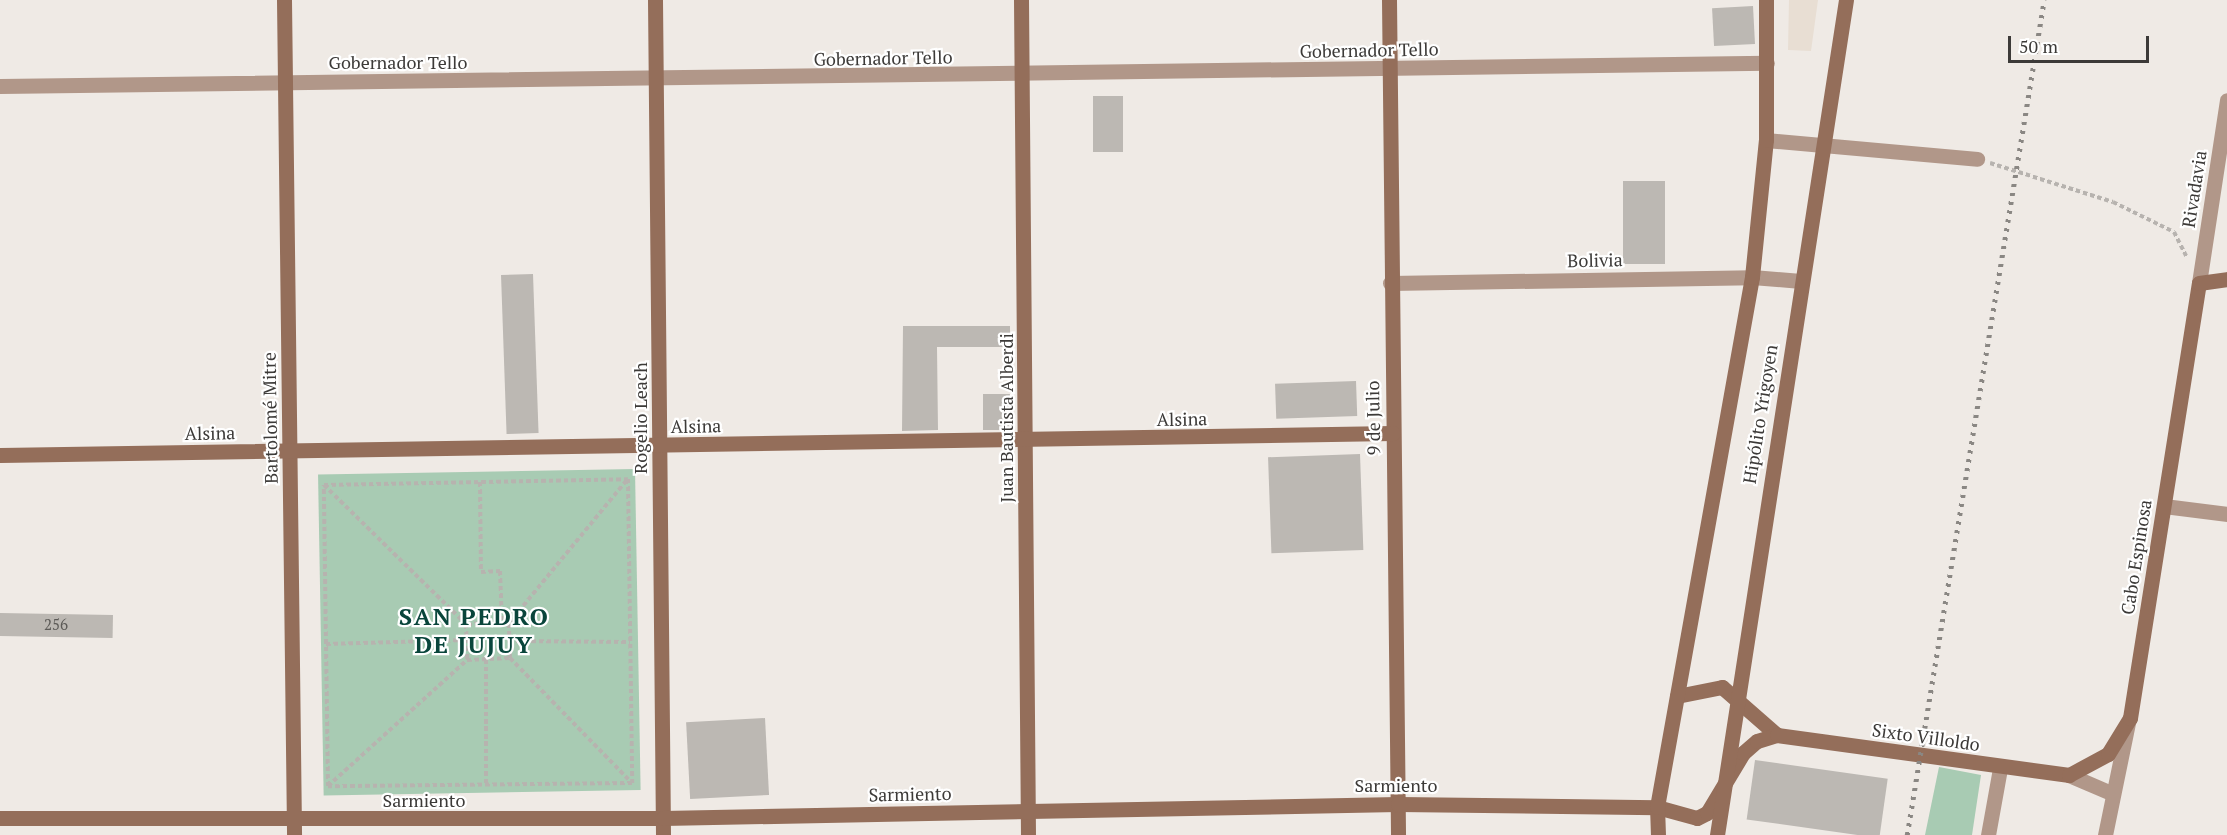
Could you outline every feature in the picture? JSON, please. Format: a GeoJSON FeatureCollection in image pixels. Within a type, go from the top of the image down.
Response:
{"type":"FeatureCollection","features":[{"type":"Feature","properties":{"kind":"street","name":"Bartolomé Mitre"},"geometry":{"type":"LineString","coordinates":[[284,0],[294,827]]}},
{"type":"Feature","properties":{"kind":"street","name":"Rogelio Leach"},"geometry":{"type":"LineString","coordinates":[[655,0],[663,835]]}},
{"type":"Feature","properties":{"kind":"street","name":"Juan Bautista Alberdi"},"geometry":{"type":"LineString","coordinates":[[1021,0],[1024,76],[1028,835]]}},
{"type":"Feature","properties":{"kind":"street","name":"9 de Julio"},"geometry":{"type":"LineString","coordinates":[[1389,0],[1390,283],[1398,835]]}},
{"type":"Feature","properties":{"kind":"street","name":"Hipólito Yrigoyen"},"geometry":{"type":"LineString","coordinates":[[1658,835],[1658,807],[1752,277],[1766,140],[1766,0]]}},
{"type":"Feature","properties":{"kind":"street","name":"Hipólito Yrigoyen"},"geometry":{"type":"LineString","coordinates":[[1717,835],[1736,695],[1801,281],[1827,143],[1846,0]]}},
{"type":"Feature","properties":{"kind":"street","name":"Gobernador Tello"},"geometry":{"type":"LineString","coordinates":[[0,86],[285,81],[657,81],[1767,63]]}},
{"type":"Feature","properties":{"kind":"street","name":"Rivadavia"},"geometry":{"type":"LineString","coordinates":[[2199,284],[2227,100]]}},
{"type":"Feature","properties":{"kind":"street"},"geometry":{"type":"LineString","coordinates":[[1766,140],[1827,143],[1977,159]]}},
{"type":"Feature","properties":{"kind":"street","name":"Bolivia"},"geometry":{"type":"LineString","coordinates":[[1390,283],[1752,277],[1801,281]]}},
{"type":"Feature","properties":{"kind":"street"},"geometry":{"type":"LineString","coordinates":[[2199,284],[2227,279]]}},
{"type":"Feature","properties":{"kind":"street","name":"Cabo Espinosa"},"geometry":{"type":"LineString","coordinates":[[2105,835],[2112,793],[2130,718],[2199,284]]}},
{"type":"Feature","properties":{"kind":"street","name":"Alsina"},"geometry":{"type":"LineString","coordinates":[[0,454],[1026,443],[1393,434]]}},
{"type":"Feature","properties":{"kind":"street"},"geometry":{"type":"LineString","coordinates":[[2164,507],[2227,514]]}},
{"type":"Feature","properties":{"kind":"street"},"geometry":{"type":"LineString","coordinates":[[1677,696],[1705,686],[1736,695],[1777,735]]}},
{"type":"Feature","properties":{"kind":"street"},"geometry":{"type":"LineString","coordinates":[[2069,775],[2108,754],[2130,718]]}},
{"type":"Feature","properties":{"kind":"street","name":"Sarmiento"},"geometry":{"type":"LineString","coordinates":[[0,818],[294,827],[1398,804],[1658,807],[1697,818],[1707,813],[1725,775],[1757,741],[1777,735]]}},
{"type":"Feature","properties":{"kind":"street","name":"Sixto Villoldo"},"geometry":{"type":"LineString","coordinates":[[1777,735],[2000,768],[2069,775]]}},
{"type":"Feature","properties":{"kind":"street"},"geometry":{"type":"LineString","coordinates":[[1988,835],[2000,768]]}},
{"type":"Feature","properties":{"kind":"street"},"geometry":{"type":"LineString","coordinates":[[2069,775],[2112,793]]}},
{"type":"Feature","properties":{"kind":"path"},"geometry":{"type":"LineString","coordinates":[[1977,159],[2113,202],[2174,232],[2199,284]]}},
{"type":"Feature","properties":{"kind":"path"},"geometry":{"type":"LineString","coordinates":[[324,485],[628,479]]}},
{"type":"Feature","properties":{"kind":"path"},"geometry":{"type":"LineString","coordinates":[[628,479],[509,622],[509,641],[510,658],[632,783]]}},
{"type":"Feature","properties":{"kind":"path"},"geometry":{"type":"LineString","coordinates":[[628,479],[632,783]]}},
{"type":"Feature","properties":{"kind":"path"},"geometry":{"type":"LineString","coordinates":[[480,482],[481,572],[500,570],[502,623]]}},
{"type":"Feature","properties":{"kind":"path"},"geometry":{"type":"LineString","coordinates":[[324,485],[466,624],[467,660]]}},
{"type":"Feature","properties":{"kind":"path"},"geometry":{"type":"LineString","coordinates":[[324,485],[328,786]]}},
{"type":"Feature","properties":{"kind":"path"},"geometry":{"type":"LineString","coordinates":[[466,624],[509,622]]}},
{"type":"Feature","properties":{"kind":"path"},"geometry":{"type":"LineString","coordinates":[[326,644],[467,640]]}},
{"type":"Feature","properties":{"kind":"path"},"geometry":{"type":"LineString","coordinates":[[509,641],[630,642]]}},
{"type":"Feature","properties":{"kind":"path"},"geometry":{"type":"LineString","coordinates":[[328,786],[467,660],[510,658]]}},
{"type":"Feature","properties":{"kind":"path"},"geometry":{"type":"LineString","coordinates":[[486,659],[486,784]]}},
{"type":"Feature","properties":{"kind":"path"},"geometry":{"type":"LineString","coordinates":[[328,786],[632,783]]}},
{"type":"Feature","properties":{"kind":"shaded area"},"geometry":{"type":"Polygon","coordinates":[[[1789,0],[1818,0],[1811,51],[1788,50],[1789,0]]]}},
{"type":"Feature","properties":{"kind":"green space"},"geometry":{"type":"Polygon","coordinates":[[[635,469],[641,790],[324,795],[318,475],[635,469]]]}},
{"type":"Feature","properties":{"kind":"green space"},"geometry":{"type":"Polygon","coordinates":[[[1939,767],[1981,775],[1972,835],[1925,835],[1939,767]]]}},
{"type":"Feature","properties":{"kind":"building"},"geometry":{"type":"Polygon","coordinates":[[[1753,6],[1755,44],[1714,46],[1712,8],[1753,6]]]}},
{"type":"Feature","properties":{"kind":"building"},"geometry":{"type":"Polygon","coordinates":[[[1093,96],[1123,96],[1123,152],[1093,152],[1093,96]]]}},
{"type":"Feature","properties":{"kind":"building"},"geometry":{"type":"Polygon","coordinates":[[[1623,181],[1665,181],[1665,264],[1623,264],[1623,181]]]}},
{"type":"Feature","properties":{"kind":"building"},"geometry":{"type":"Polygon","coordinates":[[[533,274],[539,433],[507,434],[501,275],[533,274]]]}},
{"type":"Feature","properties":{"kind":"building"},"geometry":{"type":"Polygon","coordinates":[[[903,326],[1010,326],[1010,347],[937,347],[938,430],[902,431],[903,326]]]}},
{"type":"Feature","properties":{"kind":"building"},"geometry":{"type":"Polygon","coordinates":[[[1356,381],[1357,416],[1276,419],[1275,384],[1356,381]]]}},
{"type":"Feature","properties":{"kind":"building"},"geometry":{"type":"Polygon","coordinates":[[[983,394],[1010,394],[1010,430],[983,430],[983,394]]]}},
{"type":"Feature","properties":{"kind":"building"},"geometry":{"type":"Polygon","coordinates":[[[1360,454],[1363,550],[1271,553],[1268,457],[1360,454]]]}},
{"type":"Feature","properties":{"kind":"building"},"geometry":{"type":"Polygon","coordinates":[[[0,613],[113,615],[113,638],[0,636],[0,613]]]}},
{"type":"Feature","properties":{"kind":"building"},"geometry":{"type":"Polygon","coordinates":[[[765,718],[769,795],[690,799],[686,722],[765,718]]]}},
{"type":"Feature","properties":{"kind":"building"},"geometry":{"type":"Polygon","coordinates":[[[1755,760],[1888,779],[1880,835],[1858,835],[1747,819],[1755,760]]]}},
{"type":"Feature","properties":{"kind":"railway"},"geometry":{"type":"LineString","coordinates":[[1907,835],[2044,0]]}},
{"type":"Feature","properties":{"kind":"district","name":"SAN PEDRO DE JUJUY"},"geometry":{"type":"Point","coordinates":[474,631]}}]}
